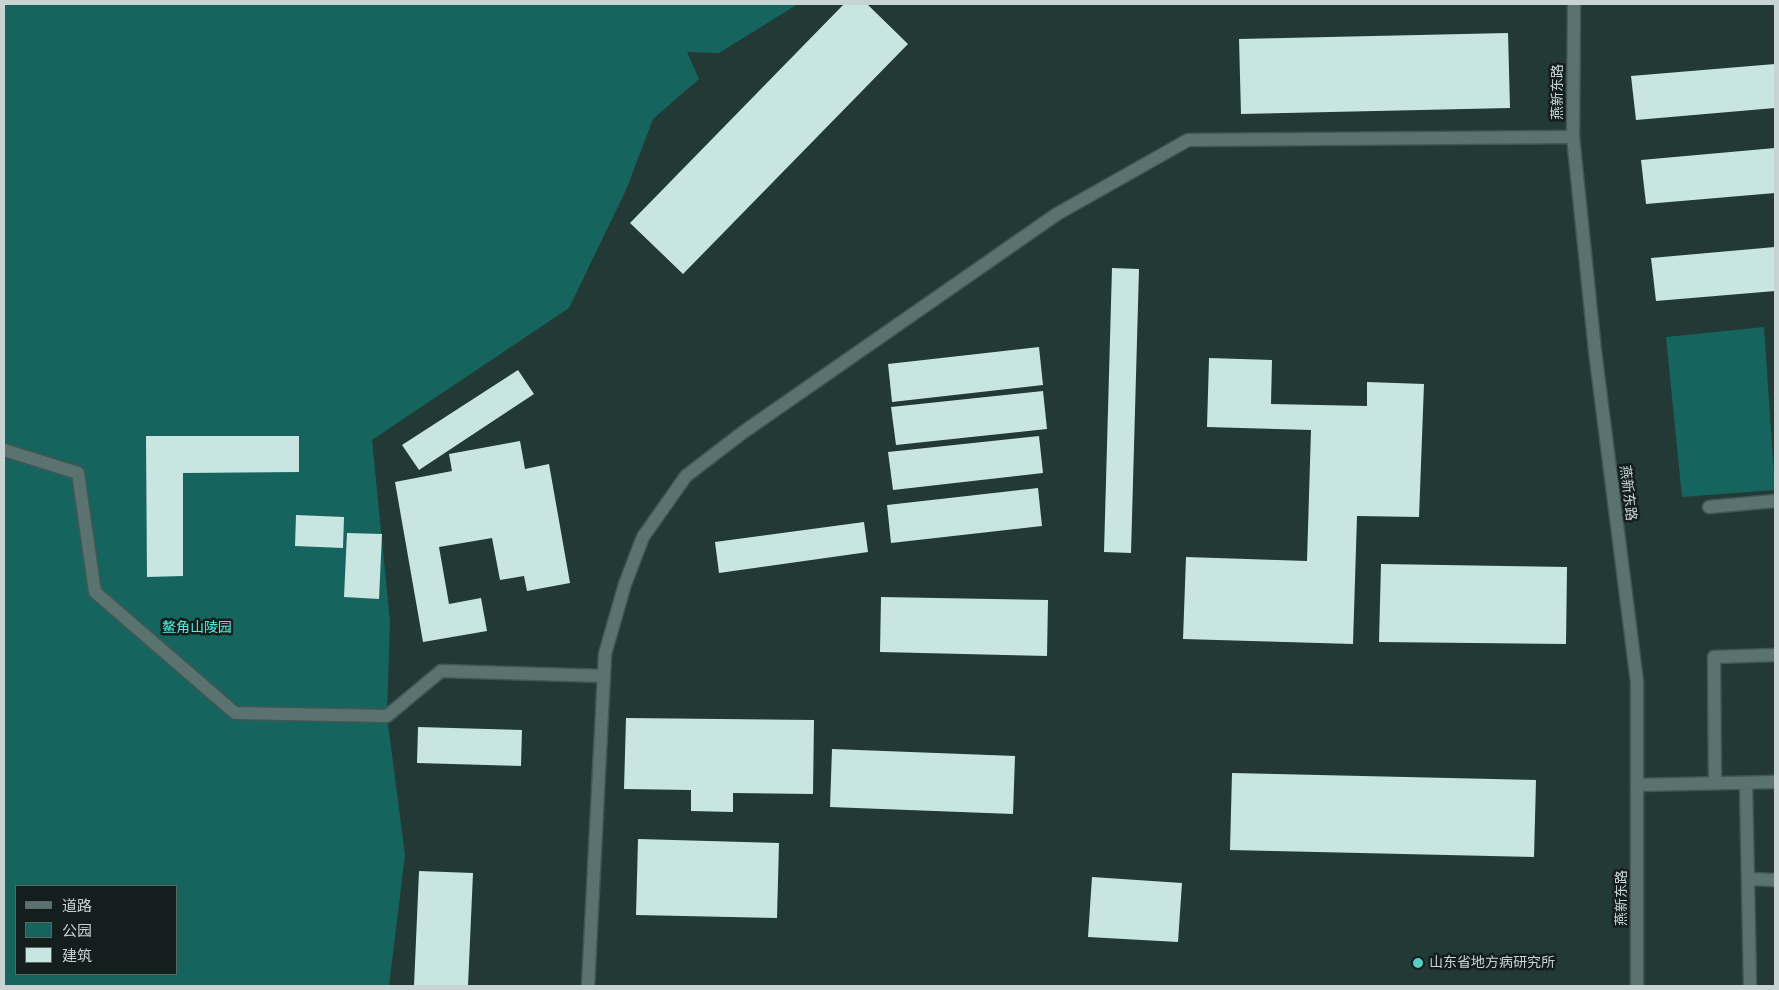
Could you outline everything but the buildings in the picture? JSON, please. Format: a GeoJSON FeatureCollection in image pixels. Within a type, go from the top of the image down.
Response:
{"type":"FeatureCollection","features":[{"type":"Feature","properties":{"kind":"street","name":"燕新东路"},"geometry":{"type":"LineString","coordinates":[[1574,4],[1573,137],[1596,351],[1637,682],[1636,986]]}},
{"type":"Feature","properties":{"kind":"street"},"geometry":{"type":"LineString","coordinates":[[588,986],[605,654],[625,584],[643,537],[686,476],[742,433],[1057,214],[1188,140],[1573,137]]}},
{"type":"Feature","properties":{"kind":"street"},"geometry":{"type":"LineString","coordinates":[[4,450],[78,473],[95,592],[235,713],[387,716],[441,671],[604,676]]}},
{"type":"Feature","properties":{"kind":"street"},"geometry":{"type":"LineString","coordinates":[[1709,508],[1775,501]]}},
{"type":"Feature","properties":{"kind":"street"},"geometry":{"type":"LineString","coordinates":[[1715,783],[1714,657],[1775,655]]}},
{"type":"Feature","properties":{"kind":"street"},"geometry":{"type":"LineString","coordinates":[[1637,785],[1775,782]]}},
{"type":"Feature","properties":{"kind":"street"},"geometry":{"type":"LineString","coordinates":[[1746,783],[1750,986]]}},
{"type":"Feature","properties":{"kind":"street"},"geometry":{"type":"LineString","coordinates":[[1748,879],[1775,880]]}},
{"type":"Feature","properties":{"kind":"green space","name":"鳌角山陵园"},"geometry":{"type":"Polygon","coordinates":[[[4,4],[798,4],[719,53],[687,52],[699,79],[653,119],[626,190],[569,308],[372,440],[390,621],[387,716],[405,855],[389,986],[4,986],[4,4]]]}},
{"type":"Feature","properties":{"kind":"green space"},"geometry":{"type":"Polygon","coordinates":[[[1764,327],[1775,490],[1682,497],[1666,337],[1764,327]]]}},
{"type":"Feature","properties":{"kind":"place","name":"山东省地方病研究所"},"geometry":{"type":"Point","coordinates":[1418,963]}}]}
